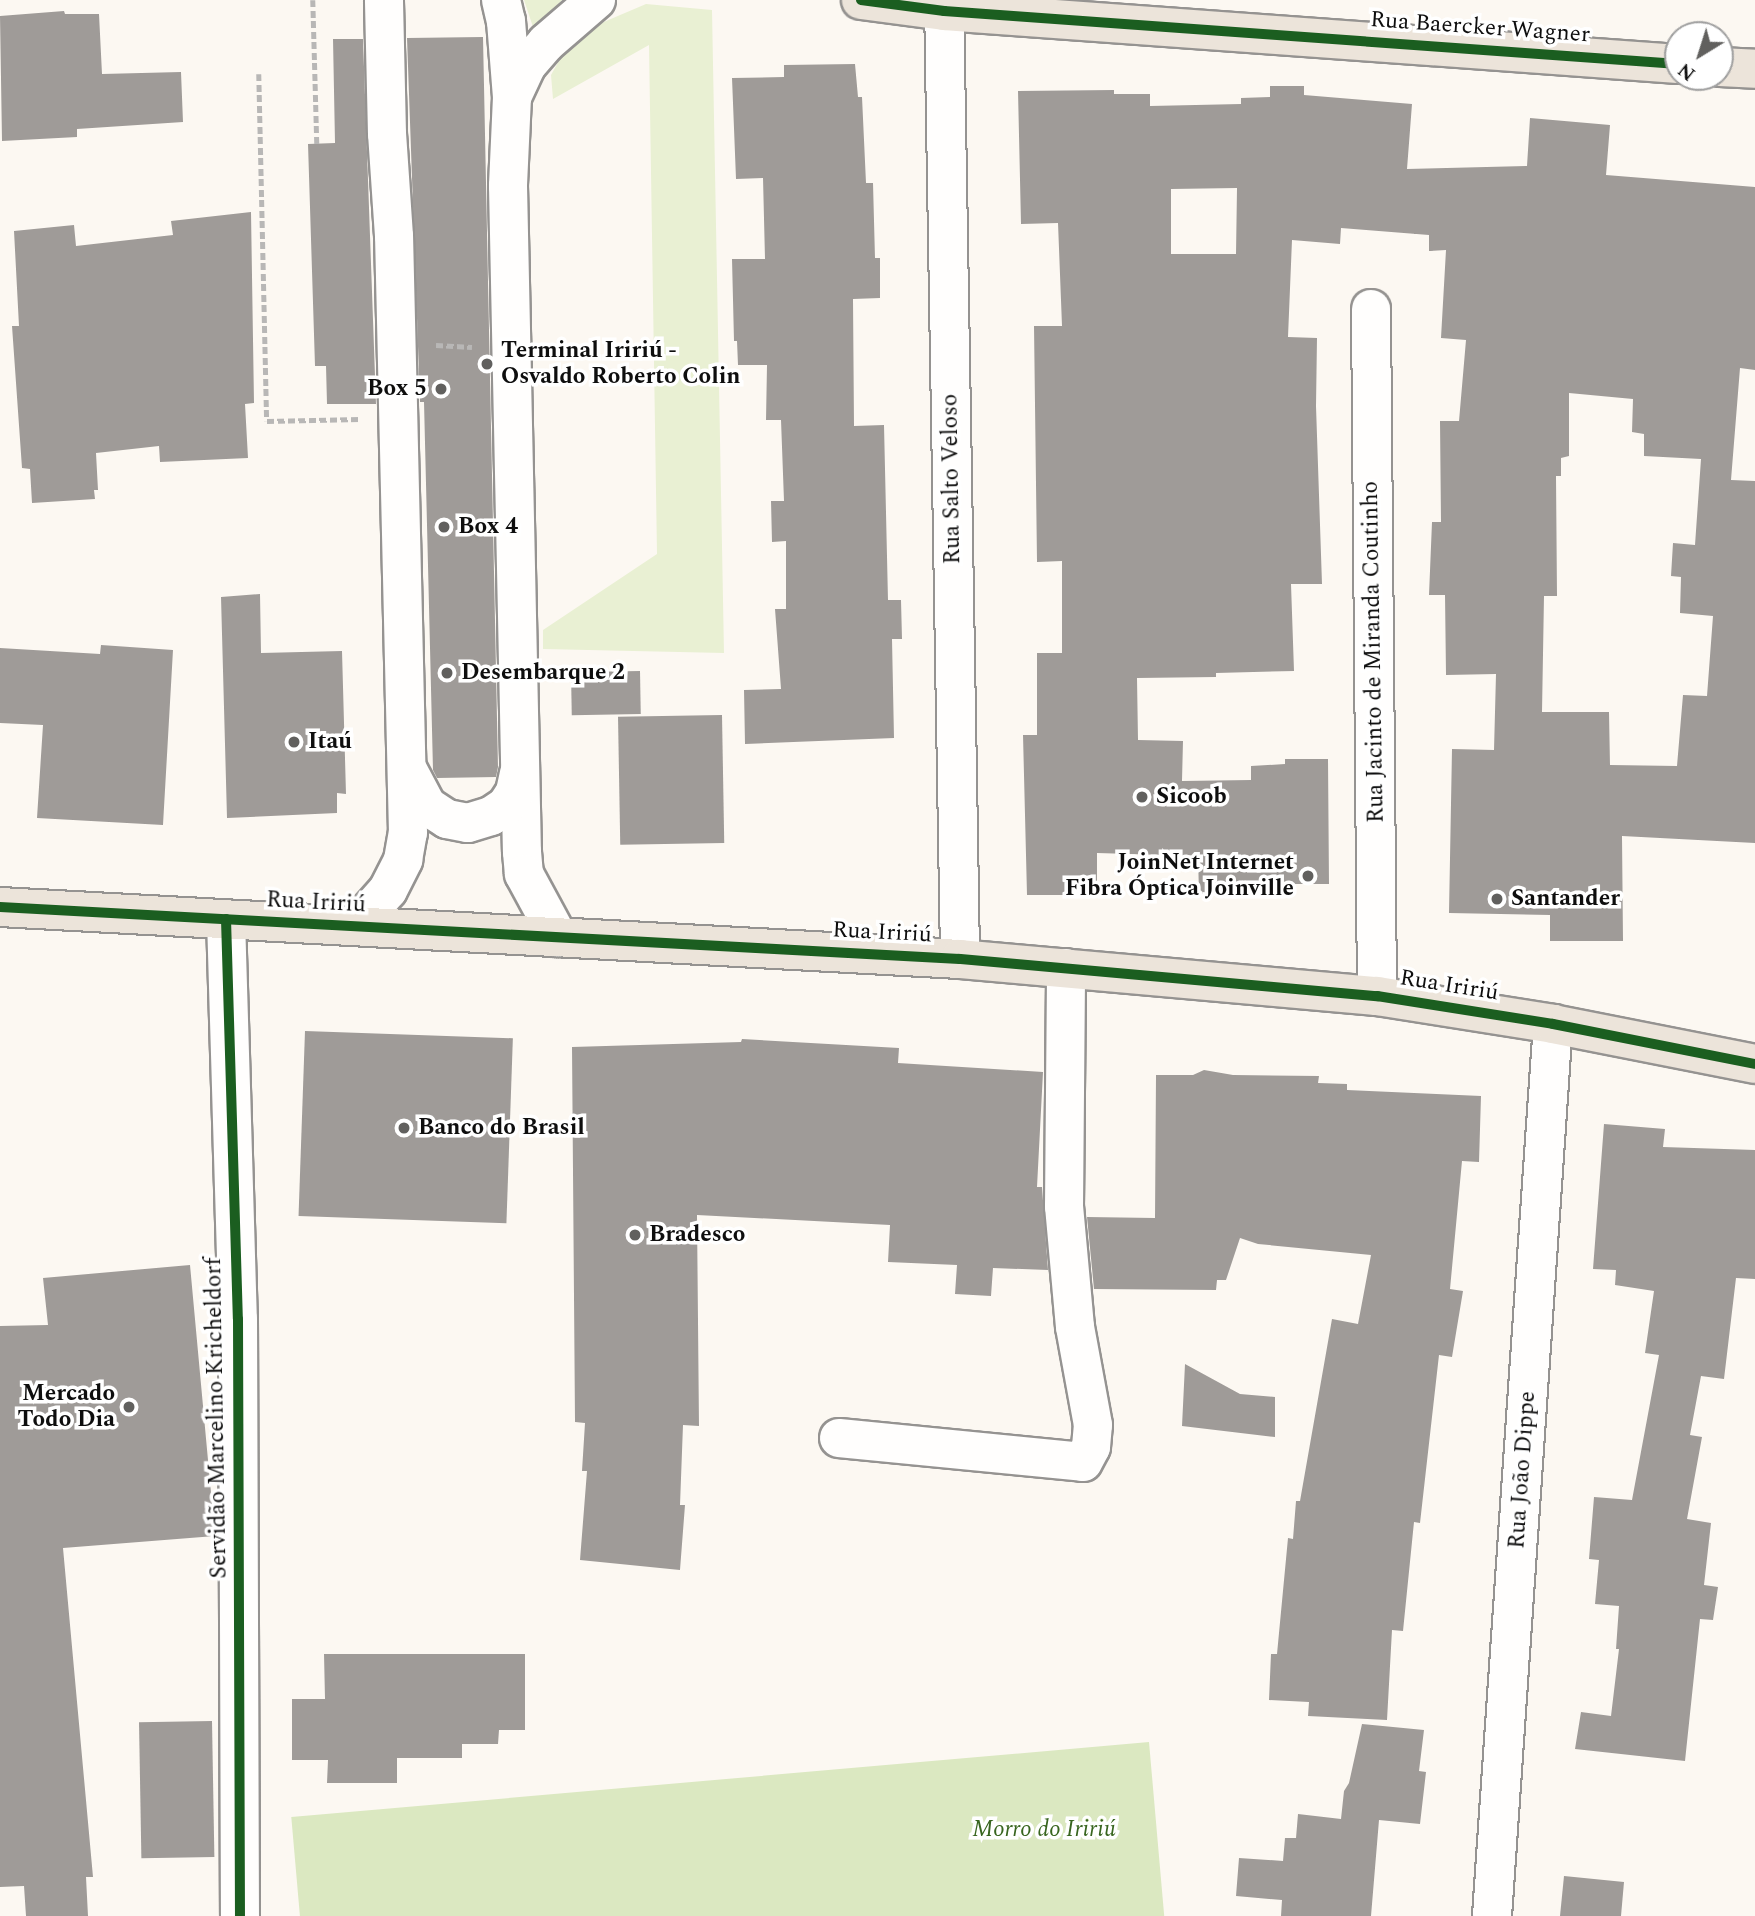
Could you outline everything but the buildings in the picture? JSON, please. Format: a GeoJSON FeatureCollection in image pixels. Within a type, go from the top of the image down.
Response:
{"type":"FeatureCollection","features":[{"type":"Feature","properties":{"kind":"main road","name":"Rua Baercker Wagner"},"geometry":{"type":"LineString","coordinates":[[861,0],[1664,63]]}},
{"type":"Feature","properties":{"kind":"main road"},"geometry":{"type":"LineString","coordinates":[[1734,68],[1755,69]]}},
{"type":"Feature","properties":{"kind":"main road","name":"Rua Iririú"},"geometry":{"type":"LineString","coordinates":[[0,907],[960,958],[1377,996],[1553,1024],[1755,1064]]}},
{"type":"Feature","properties":{"kind":"street"},"geometry":{"type":"LineString","coordinates":[[356,926],[387,890],[403,860],[408,833],[396,342],[384,0]]}},
{"type":"Feature","properties":{"kind":"street"},"geometry":{"type":"LineString","coordinates":[[501,0],[506,21],[512,97],[508,186],[524,874],[558,937]]}},
{"type":"Feature","properties":{"kind":"street"},"geometry":{"type":"LineString","coordinates":[[512,97],[527,65],[545,43],[596,0]]}},
{"type":"Feature","properties":{"kind":"street","name":"Rua Salto Veloso"},"geometry":{"type":"LineString","coordinates":[[944,5],[960,958]]}},
{"type":"Feature","properties":{"kind":"street","name":"Rua Jacinto de Miranda Coutinho"},"geometry":{"type":"LineString","coordinates":[[1371,309],[1377,996]]}},
{"type":"Feature","properties":{"kind":"street"},"geometry":{"type":"LineString","coordinates":[[407,768],[427,806],[447,819],[468,822],[491,816],[506,806],[515,792],[520,769]]}},
{"type":"Feature","properties":{"kind":"street","name":"Servidão Marcelino Kricheldorf"},"geometry":{"type":"LineString","coordinates":[[226,919],[238,1320],[240,1916]]}},
{"type":"Feature","properties":{"kind":"street"},"geometry":{"type":"LineString","coordinates":[[839,1437],[1083,1462],[1091,1447],[1093,1425],[1075,1327],[1064,1207],[1066,968]]}},
{"type":"Feature","properties":{"kind":"street","name":"Rua João Dippe"},"geometry":{"type":"LineString","coordinates":[[1492,1916],[1553,1024]]}},
{"type":"Feature","properties":{"kind":"path"},"geometry":{"type":"LineString","coordinates":[[313,0],[317,144]]}},
{"type":"Feature","properties":{"kind":"path"},"geometry":{"type":"LineString","coordinates":[[260,74],[267,421],[361,419]]}},
{"type":"Feature","properties":{"kind":"path"},"geometry":{"type":"LineString","coordinates":[[396,342],[511,350]]}},
{"type":"Feature","properties":{"kind":"green space"},"geometry":{"type":"Polygon","coordinates":[[[524,0],[562,0],[534,30],[524,0]]]}},
{"type":"Feature","properties":{"kind":"green space"},"geometry":{"type":"Polygon","coordinates":[[[646,4],[712,10],[724,653],[543,649],[543,630],[657,554],[649,45],[553,99],[551,75],[566,48],[592,27],[646,4]]]}},
{"type":"Feature","properties":{"kind":"green space","name":"Morro do Iririú"},"geometry":{"type":"Polygon","coordinates":[[[1149,1742],[1164,1916],[300,1916],[291,1817],[1149,1742]]]}},
{"type":"Feature","properties":{"kind":"cycle path"},"geometry":{"type":"LineString","coordinates":[[861,0],[944,11],[1664,63]]}},
{"type":"Feature","properties":{"kind":"cycle path"},"geometry":{"type":"LineString","coordinates":[[0,907],[960,959],[1377,996],[1553,1024],[1755,1064]]}},
{"type":"Feature","properties":{"kind":"cycle path"},"geometry":{"type":"LineString","coordinates":[[226,919],[238,1319],[240,1916]]}},
{"type":"Feature","properties":{"kind":"place","name":"Terminal Iririú - Osvaldo Roberto Colin"},"geometry":{"type":"Point","coordinates":[487,364]}},
{"type":"Feature","properties":{"kind":"place","name":"Box 5"},"geometry":{"type":"Point","coordinates":[441,389]}},
{"type":"Feature","properties":{"kind":"place","name":"Box 4"},"geometry":{"type":"Point","coordinates":[444,527]}},
{"type":"Feature","properties":{"kind":"place","name":"Desembarque 2"},"geometry":{"type":"Point","coordinates":[447,673]}},
{"type":"Feature","properties":{"kind":"place","name":"Itaú"},"geometry":{"type":"Point","coordinates":[294,742]}},
{"type":"Feature","properties":{"kind":"place","name":"Sicoob"},"geometry":{"type":"Point","coordinates":[1142,797]}},
{"type":"Feature","properties":{"kind":"place","name":"JoinNet Internet Fibra Óptica Joinville"},"geometry":{"type":"Point","coordinates":[1308,876]}},
{"type":"Feature","properties":{"kind":"place","name":"Santander"},"geometry":{"type":"Point","coordinates":[1497,899]}},
{"type":"Feature","properties":{"kind":"place","name":"Banco do Brasil"},"geometry":{"type":"Point","coordinates":[404,1128]}},
{"type":"Feature","properties":{"kind":"place","name":"Bradesco"},"geometry":{"type":"Point","coordinates":[635,1235]}},
{"type":"Feature","properties":{"kind":"place","name":"Mercado Todo Dia"},"geometry":{"type":"Point","coordinates":[129,1407]}}]}
